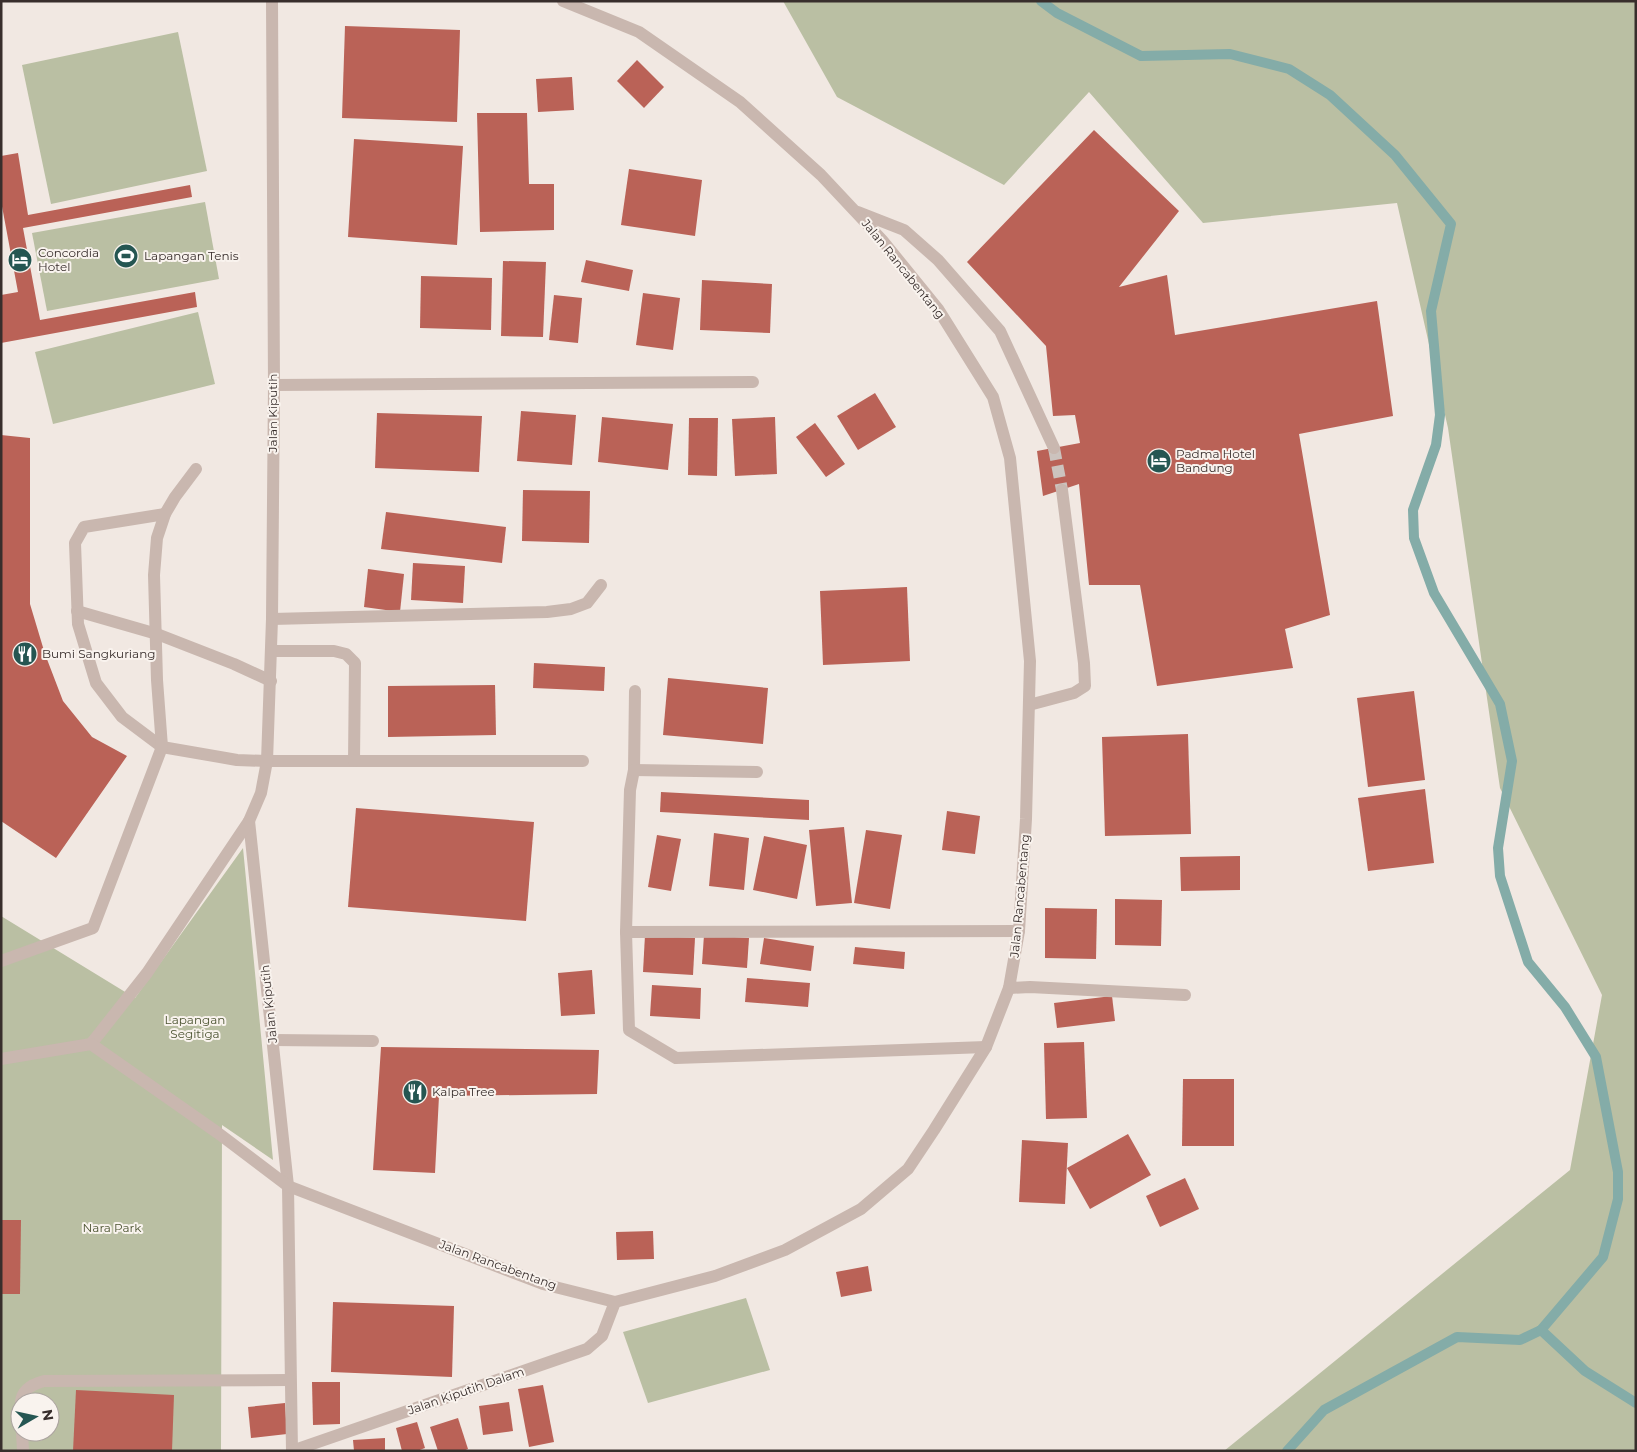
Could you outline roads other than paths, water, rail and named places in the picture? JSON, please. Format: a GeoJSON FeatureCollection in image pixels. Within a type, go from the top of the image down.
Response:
{"type":"FeatureCollection","features":[{"type":"Feature","properties":{"kind":"street","name":"Jalan Kiputih"},"geometry":{"type":"LineString","coordinates":[[91,1044],[147,973],[249,821],[261,793],[267,761],[272,651],[274,385],[272,1]]}},
{"type":"Feature","properties":{"kind":"street","name":"Jalan Rancabentang"},"geometry":{"type":"LineString","coordinates":[[91,1044],[218,1133],[288,1186],[544,1284],[615,1302],[715,1276],[785,1250],[861,1210],[908,1169],[986,1046],[1010,988],[1019,931],[1026,819],[1030,660],[1010,458],[993,397],[938,309],[882,240],[821,175],[740,102],[639,32],[563,1]]}},
{"type":"Feature","properties":{"kind":"street"},"geometry":{"type":"LineString","coordinates":[[856,211],[904,230],[938,260],[1000,331],[1054,448]]}},
{"type":"Feature","properties":{"kind":"street"},"geometry":{"type":"LineString","coordinates":[[274,385],[753,382]]}},
{"type":"Feature","properties":{"kind":"street"},"geometry":{"type":"LineString","coordinates":[[1,961],[93,928],[162,747],[157,680],[154,575],[158,538],[165,514],[196,469]]}},
{"type":"Feature","properties":{"kind":"street"},"geometry":{"type":"LineString","coordinates":[[1029,705],[1074,693],[1085,686],[1084,663],[1062,490]]}},
{"type":"Feature","properties":{"kind":"street"},"geometry":{"type":"LineString","coordinates":[[165,514],[84,527],[75,543],[78,624],[96,683],[122,716],[162,747],[237,760],[267,761],[583,761]]}},
{"type":"Feature","properties":{"kind":"street"},"geometry":{"type":"LineString","coordinates":[[272,619],[547,612],[571,609],[587,603],[601,585]]}},
{"type":"Feature","properties":{"kind":"street"},"geometry":{"type":"LineString","coordinates":[[77,611],[157,634],[234,664],[270,681]]}},
{"type":"Feature","properties":{"kind":"street"},"geometry":{"type":"LineString","coordinates":[[272,651],[334,652],[346,654],[355,663],[354,761]]}},
{"type":"Feature","properties":{"kind":"street"},"geometry":{"type":"LineString","coordinates":[[635,691],[634,770],[630,790],[626,932],[630,1030],[676,1058],[986,1046]]}},
{"type":"Feature","properties":{"kind":"street"},"geometry":{"type":"LineString","coordinates":[[634,770],[758,772]]}},
{"type":"Feature","properties":{"kind":"street","name":"Jalan Kiputih"},"geometry":{"type":"LineString","coordinates":[[249,821],[288,1186]]}},
{"type":"Feature","properties":{"kind":"street"},"geometry":{"type":"LineString","coordinates":[[626,932],[1019,931]]}},
{"type":"Feature","properties":{"kind":"street"},"geometry":{"type":"LineString","coordinates":[[1010,988],[1030,987],[1185,995]]}},
{"type":"Feature","properties":{"kind":"street"},"geometry":{"type":"LineString","coordinates":[[273,1040],[373,1041]]}},
{"type":"Feature","properties":{"kind":"street"},"geometry":{"type":"LineString","coordinates":[[1,1059],[91,1044]]}},
{"type":"Feature","properties":{"kind":"street","name":"Jalan Kiputih Dalam"},"geometry":{"type":"LineString","coordinates":[[288,1186],[292,1451],[587,1349],[602,1336],[615,1302]]}},
{"type":"Feature","properties":{"kind":"street"},"geometry":{"type":"LineString","coordinates":[[25,1392],[30,1385],[44,1381],[290,1380]]}},
{"type":"Feature","properties":{"kind":"waterway"},"geometry":{"type":"LineString","coordinates":[[1041,1],[1057,13],[1141,56],[1230,54],[1289,69],[1330,95],[1395,155],[1451,224],[1431,311],[1440,415],[1436,445],[1413,510],[1414,538],[1434,593],[1500,704],[1512,761],[1498,848],[1500,876],[1528,962],[1565,1007],[1596,1057],[1618,1172],[1618,1199],[1603,1257],[1541,1330],[1520,1340],[1457,1337],[1324,1410],[1287,1451]]}},
{"type":"Feature","properties":{"kind":"waterway"},"geometry":{"type":"LineString","coordinates":[[1541,1330],[1585,1371],[1636,1403]]}},
{"type":"Feature","properties":{"kind":"tunnel"},"geometry":{"type":"LineString","coordinates":[[1054,448],[1062,490]]}},
{"type":"Feature","properties":{"kind":"place","name":"Lapangan Tenis"},"geometry":{"type":"Point","coordinates":[126,256]}},
{"type":"Feature","properties":{"kind":"place","name":"Concordia Hotel"},"geometry":{"type":"Point","coordinates":[20,260]}},
{"type":"Feature","properties":{"kind":"place","name":"Padma Hotel Bandung"},"geometry":{"type":"Point","coordinates":[1159,461]}},
{"type":"Feature","properties":{"kind":"place","name":"Bumi Sangkuriang"},"geometry":{"type":"Point","coordinates":[25,654]}},
{"type":"Feature","properties":{"kind":"place","name":"Kalpa Tree"},"geometry":{"type":"Point","coordinates":[415,1092]}},
{"type":"Feature","properties":{"kind":"park label","name":"Lapangan Segitiga"},"geometry":{"type":"Point","coordinates":[195,1027]}},
{"type":"Feature","properties":{"kind":"park label","name":"Nara Park"},"geometry":{"type":"Point","coordinates":[112,1228]}}]}
